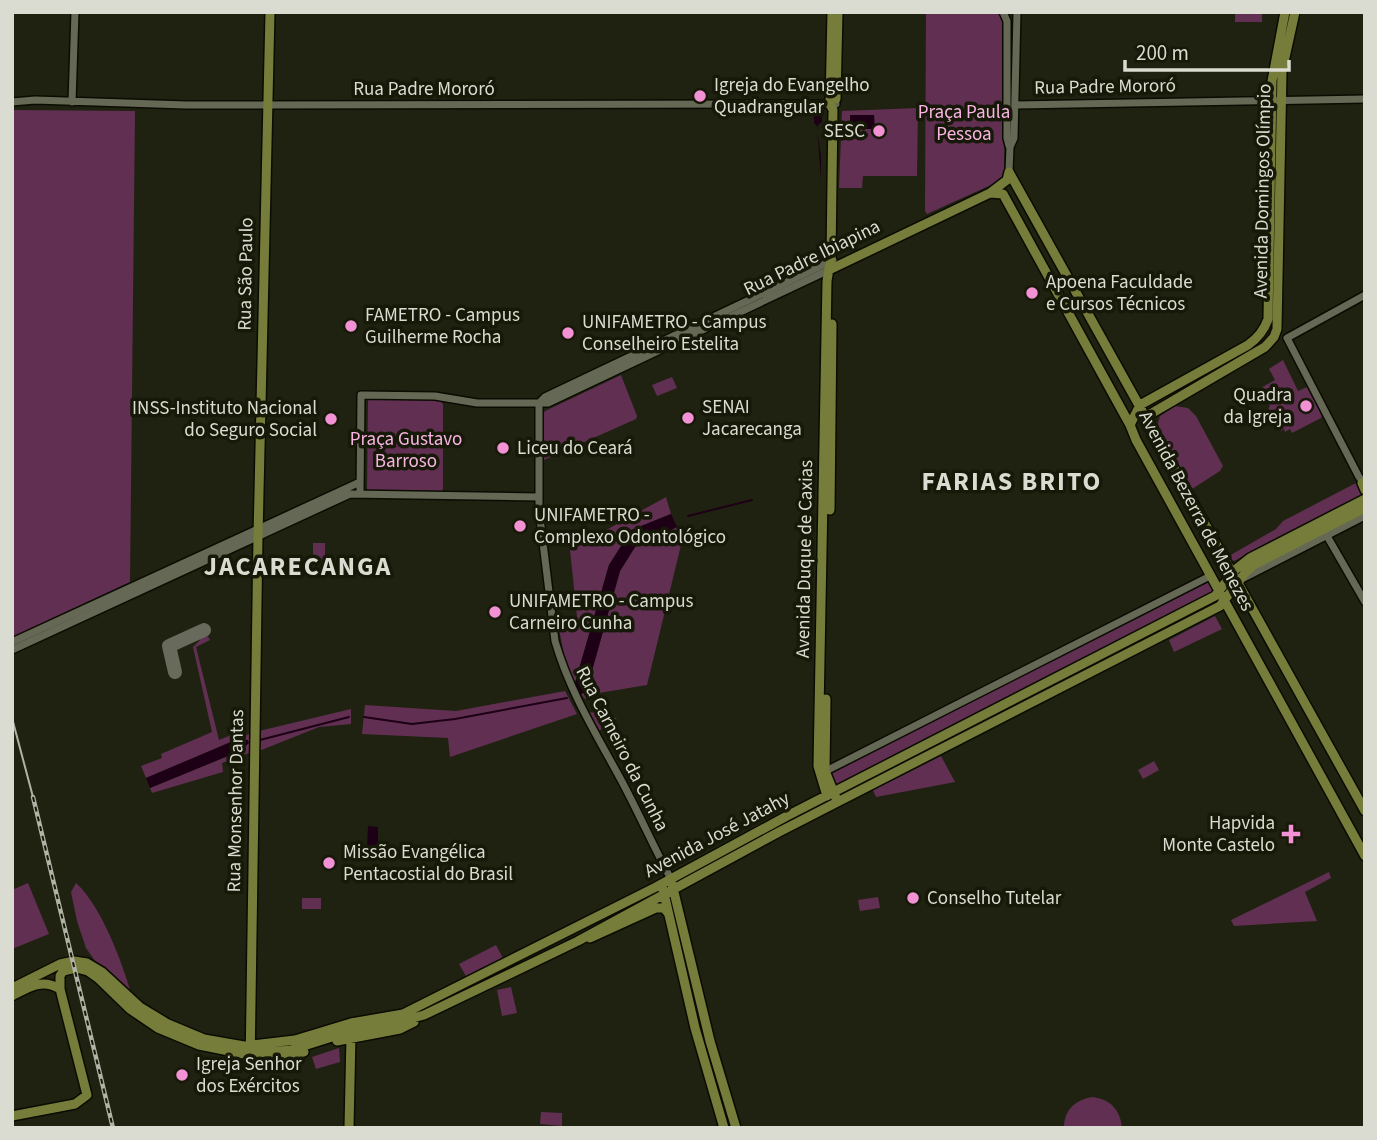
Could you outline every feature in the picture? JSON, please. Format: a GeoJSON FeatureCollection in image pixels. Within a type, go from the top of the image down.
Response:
{"type":"FeatureCollection","features":[{"type":"Feature","properties":{"kind":"main road","name":"Rua São Paulo"},"geometry":{"type":"LineString","coordinates":[[258,533],[270,12]]}},
{"type":"Feature","properties":{"kind":"main road","name":"Avenida Duque de Caxias"},"geometry":{"type":"LineString","coordinates":[[832,12],[831,265],[822,773],[838,803]]}},
{"type":"Feature","properties":{"kind":"main road","name":"Avenida Duque de Caxias"},"geometry":{"type":"LineString","coordinates":[[833,106],[838,12]]}},
{"type":"Feature","properties":{"kind":"main road","name":"Avenida Domingos Olímpio"},"geometry":{"type":"LineString","coordinates":[[1260,335],[1266,326],[1273,72],[1284,12]]}},
{"type":"Feature","properties":{"kind":"main road","name":"Avenida Domingos Olímpio"},"geometry":{"type":"LineString","coordinates":[[1276,333],[1282,71],[1295,12]]}},
{"type":"Feature","properties":{"kind":"main road","name":"Rua Padre Ibiapina"},"geometry":{"type":"LineString","coordinates":[[831,265],[990,193],[1007,180],[1009,172]]}},
{"type":"Feature","properties":{"kind":"main road","name":"Avenida Bezerra de Menezes"},"geometry":{"type":"LineString","coordinates":[[1009,172],[1233,573],[1361,794],[1365,811]]}},
{"type":"Feature","properties":{"kind":"main road","name":"Avenida Bezerra de Menezes"},"geometry":{"type":"LineString","coordinates":[[990,193],[1003,194],[1365,856]]}},
{"type":"Feature","properties":{"kind":"main road"},"geometry":{"type":"LineString","coordinates":[[1268,278],[1272,295],[1272,322],[1276,333]]}},
{"type":"Feature","properties":{"kind":"main road"},"geometry":{"type":"LineString","coordinates":[[1147,416],[1265,347],[1276,333]]}},
{"type":"Feature","properties":{"kind":"main road"},"geometry":{"type":"LineString","coordinates":[[1129,425],[1140,405],[1248,345],[1260,335],[1276,333],[1287,338]]}},
{"type":"Feature","properties":{"kind":"main road","name":"Avenida José Jatahy"},"geometry":{"type":"LineString","coordinates":[[60,989],[60,976],[63,971],[80,969],[98,978],[139,1017],[177,1038],[212,1049],[272,1053],[300,1048],[403,1014],[666,882],[838,803],[1220,606],[1259,563],[1343,519],[1364,494]]}},
{"type":"Feature","properties":{"kind":"main road","name":"Avenida José Jatahy"},"geometry":{"type":"LineString","coordinates":[[12,988],[60,964],[74,961],[97,968],[140,1007],[180,1030],[249,1050],[351,1031],[400,1029],[674,890],[831,794],[1215,596],[1245,561],[1364,494]]}},
{"type":"Feature","properties":{"kind":"main road"},"geometry":{"type":"LineString","coordinates":[[1332,533],[1343,519]]}},
{"type":"Feature","properties":{"kind":"main road","name":"Rua Monsenhor Dantas"},"geometry":{"type":"LineString","coordinates":[[258,533],[250,1067],[287,1058]]}},
{"type":"Feature","properties":{"kind":"main road"},"geometry":{"type":"LineString","coordinates":[[666,882],[674,890],[710,1041],[736,1128]]}},
{"type":"Feature","properties":{"kind":"main road"},"geometry":{"type":"LineString","coordinates":[[666,882],[664,895],[695,1028],[724,1128]]}},
{"type":"Feature","properties":{"kind":"main road"},"geometry":{"type":"LineString","coordinates":[[578,941],[596,936],[656,908],[664,908],[669,914]]}},
{"type":"Feature","properties":{"kind":"main road"},"geometry":{"type":"LineString","coordinates":[[524,954],[521,961],[528,964]]}},
{"type":"Feature","properties":{"kind":"main road"},"geometry":{"type":"LineString","coordinates":[[504,964],[508,968],[508,974]]}},
{"type":"Feature","properties":{"kind":"main road"},"geometry":{"type":"LineString","coordinates":[[12,996],[41,983],[60,989],[87,1095],[75,1104],[12,1116]]}},
{"type":"Feature","properties":{"kind":"main road"},"geometry":{"type":"LineString","coordinates":[[272,1053],[287,1058],[351,1031],[349,1128]]}},
{"type":"Feature","properties":{"kind":"street"},"geometry":{"type":"LineString","coordinates":[[72,102],[75,12]]}},
{"type":"Feature","properties":{"kind":"street"},"geometry":{"type":"LineString","coordinates":[[1003,12],[1007,21],[1009,172]]}},
{"type":"Feature","properties":{"kind":"street"},"geometry":{"type":"LineString","coordinates":[[1010,147],[1014,138],[1017,12]]}},
{"type":"Feature","properties":{"kind":"street","name":"Rua Padre Mororó"},"geometry":{"type":"LineString","coordinates":[[1015,105],[1365,99]]}},
{"type":"Feature","properties":{"kind":"street","name":"Rua Padre Mororó"},"geometry":{"type":"LineString","coordinates":[[12,102],[833,106]]}},
{"type":"Feature","properties":{"kind":"street","name":"Rua Padre Ibiapina"},"geometry":{"type":"LineString","coordinates":[[538,404],[548,403],[831,265]]}},
{"type":"Feature","properties":{"kind":"street"},"geometry":{"type":"LineString","coordinates":[[1364,494],[1287,338],[1365,295]]}},
{"type":"Feature","properties":{"kind":"street"},"geometry":{"type":"LineString","coordinates":[[360,494],[361,395],[435,396],[477,403],[538,404]]}},
{"type":"Feature","properties":{"kind":"street","name":"Rua Carneiro da Cunha"},"geometry":{"type":"LineString","coordinates":[[538,404],[539,497],[555,641],[582,707],[644,822],[666,882]]}},
{"type":"Feature","properties":{"kind":"street"},"geometry":{"type":"LineString","coordinates":[[12,650],[360,482]]}},
{"type":"Feature","properties":{"kind":"street"},"geometry":{"type":"LineString","coordinates":[[12,642],[350,494],[539,497]]}},
{"type":"Feature","properties":{"kind":"street","name":"Avenida José Jatahy"},"geometry":{"type":"LineString","coordinates":[[1240,581],[1365,516]]}},
{"type":"Feature","properties":{"kind":"street"},"geometry":{"type":"LineString","coordinates":[[1332,533],[1365,602]]}},
{"type":"Feature","properties":{"kind":"street"},"geometry":{"type":"LineString","coordinates":[[822,773],[1210,576]]}},
{"type":"Feature","properties":{"kind":"green space","name":"Praça Paula Pessoa"},"geometry":{"type":"Polygon","coordinates":[[[926,12],[1001,12],[1005,24],[1002,180],[927,214],[925,211],[926,12]]]}},
{"type":"Feature","properties":{"kind":"green space"},"geometry":{"type":"Polygon","coordinates":[[[1235,12],[1262,12],[1262,22],[1235,22],[1235,12]]]}},
{"type":"Feature","properties":{"kind":"green space","name":"SESC"},"geometry":{"type":"Polygon","coordinates":[[[918,108],[917,176],[863,176],[862,188],[839,188],[842,111],[918,108]]]}},
{"type":"Feature","properties":{"kind":"green space"},"geometry":{"type":"Polygon","coordinates":[[[12,110],[135,111],[130,582],[12,637],[12,110]]]}},
{"type":"Feature","properties":{"kind":"green space"},"geometry":{"type":"Polygon","coordinates":[[[1283,360],[1298,391],[1307,387],[1322,415],[1292,433],[1290,429],[1281,431],[1272,414],[1267,413],[1269,402],[1257,390],[1275,380],[1269,369],[1283,360]]]}},
{"type":"Feature","properties":{"kind":"green space"},"geometry":{"type":"Polygon","coordinates":[[[621,375],[636,419],[544,460],[545,411],[621,375]]]}},
{"type":"Feature","properties":{"kind":"green space"},"geometry":{"type":"Polygon","coordinates":[[[672,377],[677,388],[657,396],[652,385],[672,377]]]}},
{"type":"Feature","properties":{"kind":"green space","name":"Praça Gustavo Barroso"},"geometry":{"type":"Polygon","coordinates":[[[368,399],[438,399],[443,404],[441,492],[367,489],[368,399]]]}},
{"type":"Feature","properties":{"kind":"green space"},"geometry":{"type":"Polygon","coordinates":[[[1175,406],[1188,408],[1196,416],[1223,466],[1220,471],[1192,489],[1157,427],[1160,416],[1175,406]]]}},
{"type":"Feature","properties":{"kind":"green space"},"geometry":{"type":"Polygon","coordinates":[[[1354,484],[1359,484],[1362,496],[1234,561],[1229,556],[1276,529],[1283,521],[1354,484]]]}},
{"type":"Feature","properties":{"kind":"green space"},"geometry":{"type":"Polygon","coordinates":[[[666,497],[671,514],[632,530],[609,565],[575,683],[565,660],[559,629],[578,626],[570,550],[666,497]]]}},
{"type":"Feature","properties":{"kind":"green space"},"geometry":{"type":"Polygon","coordinates":[[[677,527],[682,541],[647,685],[599,693],[585,699],[581,694],[586,692],[620,571],[635,547],[677,527]]]}},
{"type":"Feature","properties":{"kind":"green space"},"geometry":{"type":"Polygon","coordinates":[[[313,543],[325,543],[325,562],[313,562],[313,543]]]}},
{"type":"Feature","properties":{"kind":"green space"},"geometry":{"type":"Polygon","coordinates":[[[1208,581],[1214,592],[1206,597],[835,786],[832,772],[1208,581]]]}},
{"type":"Feature","properties":{"kind":"green space"},"geometry":{"type":"Polygon","coordinates":[[[1215,616],[1222,629],[1174,652],[1169,640],[1215,616]]]}},
{"type":"Feature","properties":{"kind":"green space"},"geometry":{"type":"Polygon","coordinates":[[[205,632],[210,640],[196,647],[219,740],[241,731],[246,735],[250,734],[249,753],[222,763],[223,772],[152,793],[150,788],[240,751],[248,743],[238,739],[146,778],[141,766],[162,758],[161,754],[212,732],[193,647],[200,640],[198,635],[205,632]]]}},
{"type":"Feature","properties":{"kind":"green space"},"geometry":{"type":"Polygon","coordinates":[[[565,691],[577,714],[450,757],[448,738],[362,734],[365,705],[456,711],[565,691]]]}},
{"type":"Feature","properties":{"kind":"green space"},"geometry":{"type":"Polygon","coordinates":[[[351,709],[351,724],[319,727],[259,751],[259,731],[351,709]]]}},
{"type":"Feature","properties":{"kind":"green space"},"geometry":{"type":"Polygon","coordinates":[[[589,712],[597,713],[617,718],[599,731],[589,712]]]}},
{"type":"Feature","properties":{"kind":"green space"},"geometry":{"type":"Polygon","coordinates":[[[941,756],[955,782],[876,797],[873,790],[941,756]]]}},
{"type":"Feature","properties":{"kind":"green space"},"geometry":{"type":"Polygon","coordinates":[[[1154,761],[1159,770],[1143,779],[1138,770],[1154,761]]]}},
{"type":"Feature","properties":{"kind":"green space"},"geometry":{"type":"Polygon","coordinates":[[[1329,872],[1331,878],[1305,892],[1317,921],[1234,926],[1231,920],[1329,872]]]}},
{"type":"Feature","properties":{"kind":"green space"},"geometry":{"type":"Polygon","coordinates":[[[28,883],[49,934],[12,949],[12,890],[28,883]]]}},
{"type":"Feature","properties":{"kind":"green space"},"geometry":{"type":"Polygon","coordinates":[[[76,883],[103,920],[132,996],[95,961],[86,948],[71,892],[76,883]]]}},
{"type":"Feature","properties":{"kind":"green space"},"geometry":{"type":"Polygon","coordinates":[[[878,897],[880,908],[860,911],[858,900],[878,897]]]}},
{"type":"Feature","properties":{"kind":"green space"},"geometry":{"type":"Polygon","coordinates":[[[302,898],[321,898],[321,909],[302,909],[302,898]]]}},
{"type":"Feature","properties":{"kind":"green space"},"geometry":{"type":"Polygon","coordinates":[[[496,945],[504,960],[467,978],[459,964],[496,945]]]}},
{"type":"Feature","properties":{"kind":"green space"},"geometry":{"type":"Polygon","coordinates":[[[511,987],[517,1013],[502,1016],[497,990],[511,987]]]}},
{"type":"Feature","properties":{"kind":"green space"},"geometry":{"type":"Polygon","coordinates":[[[339,1048],[340,1062],[316,1069],[312,1057],[339,1048]]]}},
{"type":"Feature","properties":{"kind":"green space"},"geometry":{"type":"Polygon","coordinates":[[[1092,1097],[1113,1106],[1119,1115],[1122,1128],[1064,1128],[1068,1111],[1080,1101],[1092,1097]]]}},
{"type":"Feature","properties":{"kind":"green space"},"geometry":{"type":"Polygon","coordinates":[[[541,1112],[562,1113],[562,1126],[540,1124],[541,1112]]]}},
{"type":"Feature","properties":{"kind":"shaded area"},"geometry":{"type":"Polygon","coordinates":[[[814,110],[822,112],[822,122],[817,128],[814,123],[814,110]]]}},
{"type":"Feature","properties":{"kind":"shaded area"},"geometry":{"type":"Polygon","coordinates":[[[850,115],[874,115],[875,129],[850,129],[850,115]]]}},
{"type":"Feature","properties":{"kind":"shaded area"},"geometry":{"type":"Polygon","coordinates":[[[817,132],[821,156],[821,180],[817,132]]]}},
{"type":"Feature","properties":{"kind":"shaded area"},"geometry":{"type":"Polygon","coordinates":[[[671,514],[677,527],[635,547],[620,571],[586,692],[581,694],[575,683],[609,565],[631,530],[671,514]]]}},
{"type":"Feature","properties":{"kind":"shaded area"},"geometry":{"type":"Polygon","coordinates":[[[238,739],[248,740],[249,743],[240,751],[150,788],[146,778],[238,739]]]}},
{"type":"Feature","properties":{"kind":"shaded area"},"geometry":{"type":"Polygon","coordinates":[[[368,826],[378,827],[378,847],[367,847],[368,826]]]}},
{"type":"Feature","properties":{"kind":"waterway"},"geometry":{"type":"LineString","coordinates":[[688,516],[752,500]]}},
{"type":"Feature","properties":{"kind":"waterway"},"geometry":{"type":"LineString","coordinates":[[364,717],[412,724],[455,719],[567,698]]}},
{"type":"Feature","properties":{"kind":"waterway"},"geometry":{"type":"LineString","coordinates":[[260,740],[349,717]]}},
{"type":"Feature","properties":{"kind":"taxiway"},"geometry":{"type":"LineString","coordinates":[[175,672],[169,646],[204,630]]}},
{"type":"Feature","properties":{"kind":"tram line"},"geometry":{"type":"LineString","coordinates":[[12,718],[33,797]]}},
{"type":"Feature","properties":{"kind":"railway"},"geometry":{"type":"LineString","coordinates":[[33,797],[113,1128]]}},
{"type":"Feature","properties":{"kind":"place","name":"Igreja do Evangelho Quadrangular"},"geometry":{"type":"Point","coordinates":[700,96]}},
{"type":"Feature","properties":{"kind":"place","name":"SESC"},"geometry":{"type":"Point","coordinates":[879,131]}},
{"type":"Feature","properties":{"kind":"place","name":"Apoena Faculdade e Cursos Técnicos"},"geometry":{"type":"Point","coordinates":[1032,293]}},
{"type":"Feature","properties":{"kind":"place","name":"FAMETRO - Campus Guilherme Rocha"},"geometry":{"type":"Point","coordinates":[351,326]}},
{"type":"Feature","properties":{"kind":"place","name":"UNIFAMETRO - Campus Conselheiro Estelita"},"geometry":{"type":"Point","coordinates":[568,333]}},
{"type":"Feature","properties":{"kind":"place","name":"Quadra da Igreja"},"geometry":{"type":"Point","coordinates":[1306,406]}},
{"type":"Feature","properties":{"kind":"place","name":"SENAI Jacarecanga"},"geometry":{"type":"Point","coordinates":[688,418]}},
{"type":"Feature","properties":{"kind":"place","name":"INSS-Instituto Nacional do Seguro Social"},"geometry":{"type":"Point","coordinates":[331,419]}},
{"type":"Feature","properties":{"kind":"place","name":"Liceu do Ceará"},"geometry":{"type":"Point","coordinates":[503,448]}},
{"type":"Feature","properties":{"kind":"place","name":"UNIFAMETRO - Complexo Odontológico"},"geometry":{"type":"Point","coordinates":[520,526]}},
{"type":"Feature","properties":{"kind":"place","name":"UNIFAMETRO - Campus Carneiro Cunha"},"geometry":{"type":"Point","coordinates":[495,612]}},
{"type":"Feature","properties":{"kind":"place","name":"Hapvida Monte Castelo"},"geometry":{"type":"Point","coordinates":[1291,834]}},
{"type":"Feature","properties":{"kind":"place","name":"Missão Evangélica Pentacostial do Brasil"},"geometry":{"type":"Point","coordinates":[329,863]}},
{"type":"Feature","properties":{"kind":"place","name":"Conselho Tutelar"},"geometry":{"type":"Point","coordinates":[913,898]}},
{"type":"Feature","properties":{"kind":"place","name":"Igreja Senhor dos Exércitos"},"geometry":{"type":"Point","coordinates":[182,1075]}},
{"type":"Feature","properties":{"kind":"district","name":"FARIAS BRITO"},"geometry":{"type":"Point","coordinates":[1012,481]}},
{"type":"Feature","properties":{"kind":"district","name":"JACARECANGA"},"geometry":{"type":"Point","coordinates":[298,566]}}]}
